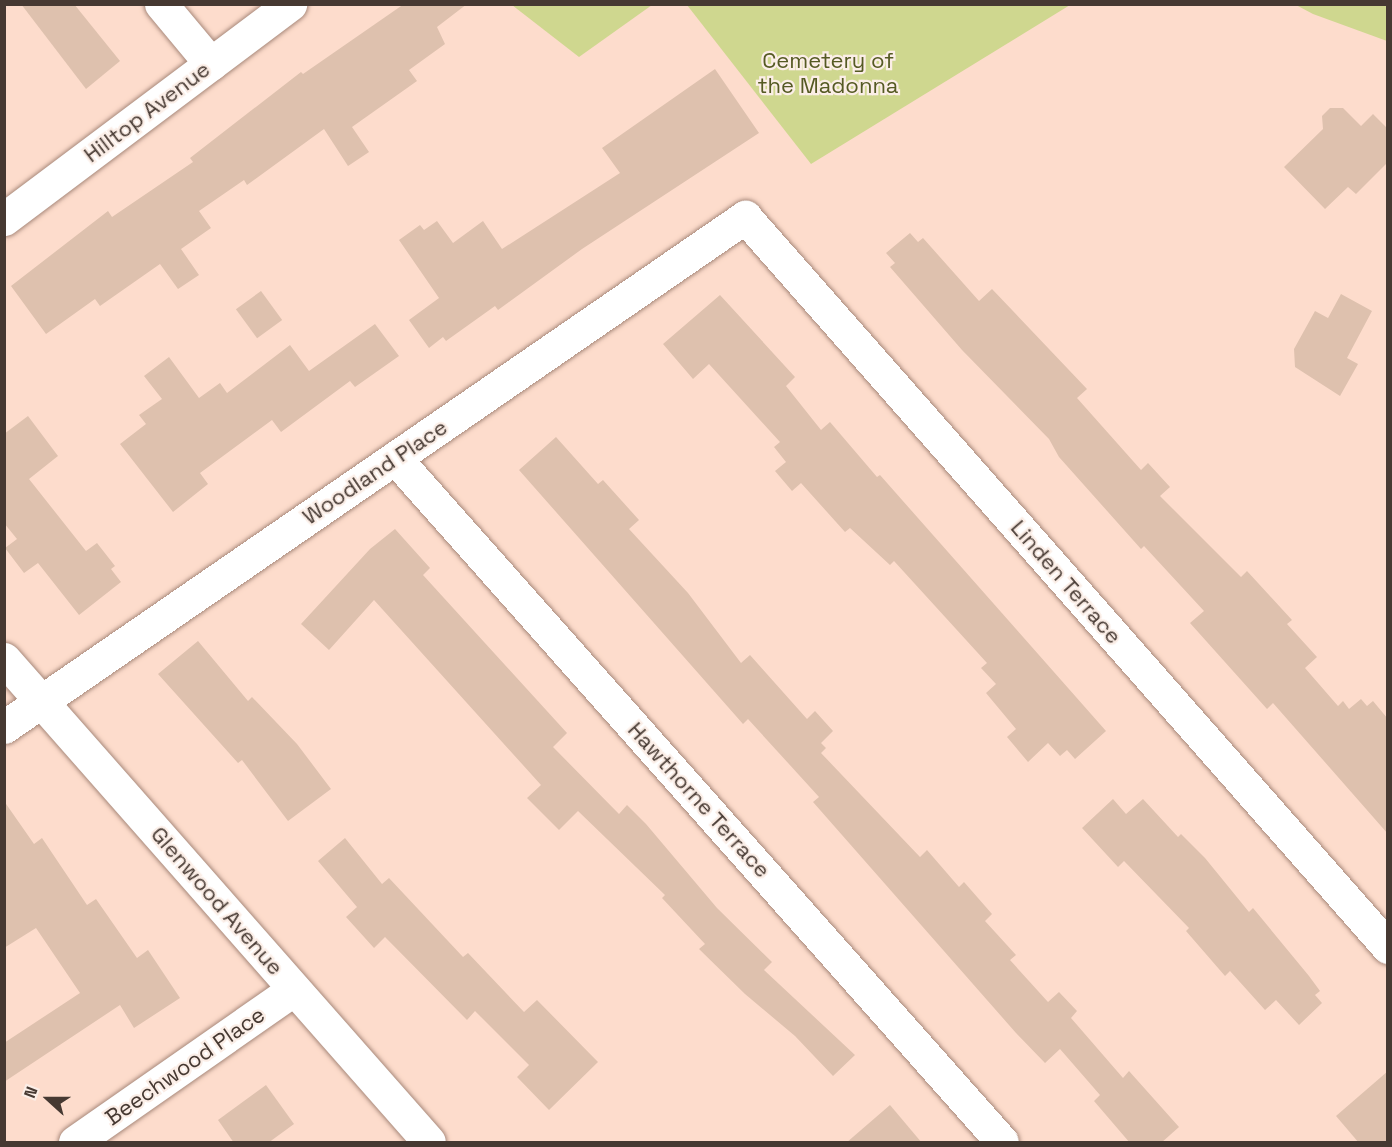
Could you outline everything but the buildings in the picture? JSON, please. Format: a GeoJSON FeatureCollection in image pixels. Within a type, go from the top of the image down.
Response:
{"type":"FeatureCollection","features":[{"type":"Feature","properties":{"kind":"street"},"geometry":{"type":"LineString","coordinates":[[161,4],[211,64]]}},
{"type":"Feature","properties":{"kind":"street","name":"Hilltop Avenue"},"geometry":{"type":"LineString","coordinates":[[4,219],[290,4]]}},
{"type":"Feature","properties":{"kind":"street","name":"Woodland Place"},"geometry":{"type":"LineString","coordinates":[[4,727],[745,217]]}},
{"type":"Feature","properties":{"kind":"street","name":"Linden Terrace"},"geometry":{"type":"LineString","coordinates":[[745,217],[1388,947]]}},
{"type":"Feature","properties":{"kind":"street","name":"Hawthorne Terrace"},"geometry":{"type":"LineString","coordinates":[[395,458],[1002,1143]]}},
{"type":"Feature","properties":{"kind":"street","name":"Glenwood Avenue"},"geometry":{"type":"LineString","coordinates":[[4,659],[429,1143]]}},
{"type":"Feature","properties":{"kind":"street","name":"Beechwood Place"},"geometry":{"type":"LineString","coordinates":[[75,1143],[294,989]]}},
{"type":"Feature","properties":{"kind":"green space"},"geometry":{"type":"Polygon","coordinates":[[[512,5],[652,5],[579,57],[512,5]]]}},
{"type":"Feature","properties":{"kind":"green space","name":"Cemetery of the Madonna"},"geometry":{"type":"Polygon","coordinates":[[[687,5],[1070,5],[811,164],[687,5]]]}},
{"type":"Feature","properties":{"kind":"green space"},"geometry":{"type":"Polygon","coordinates":[[[1296,5],[1387,5],[1387,41],[1313,14],[1296,5]]]}}]}
